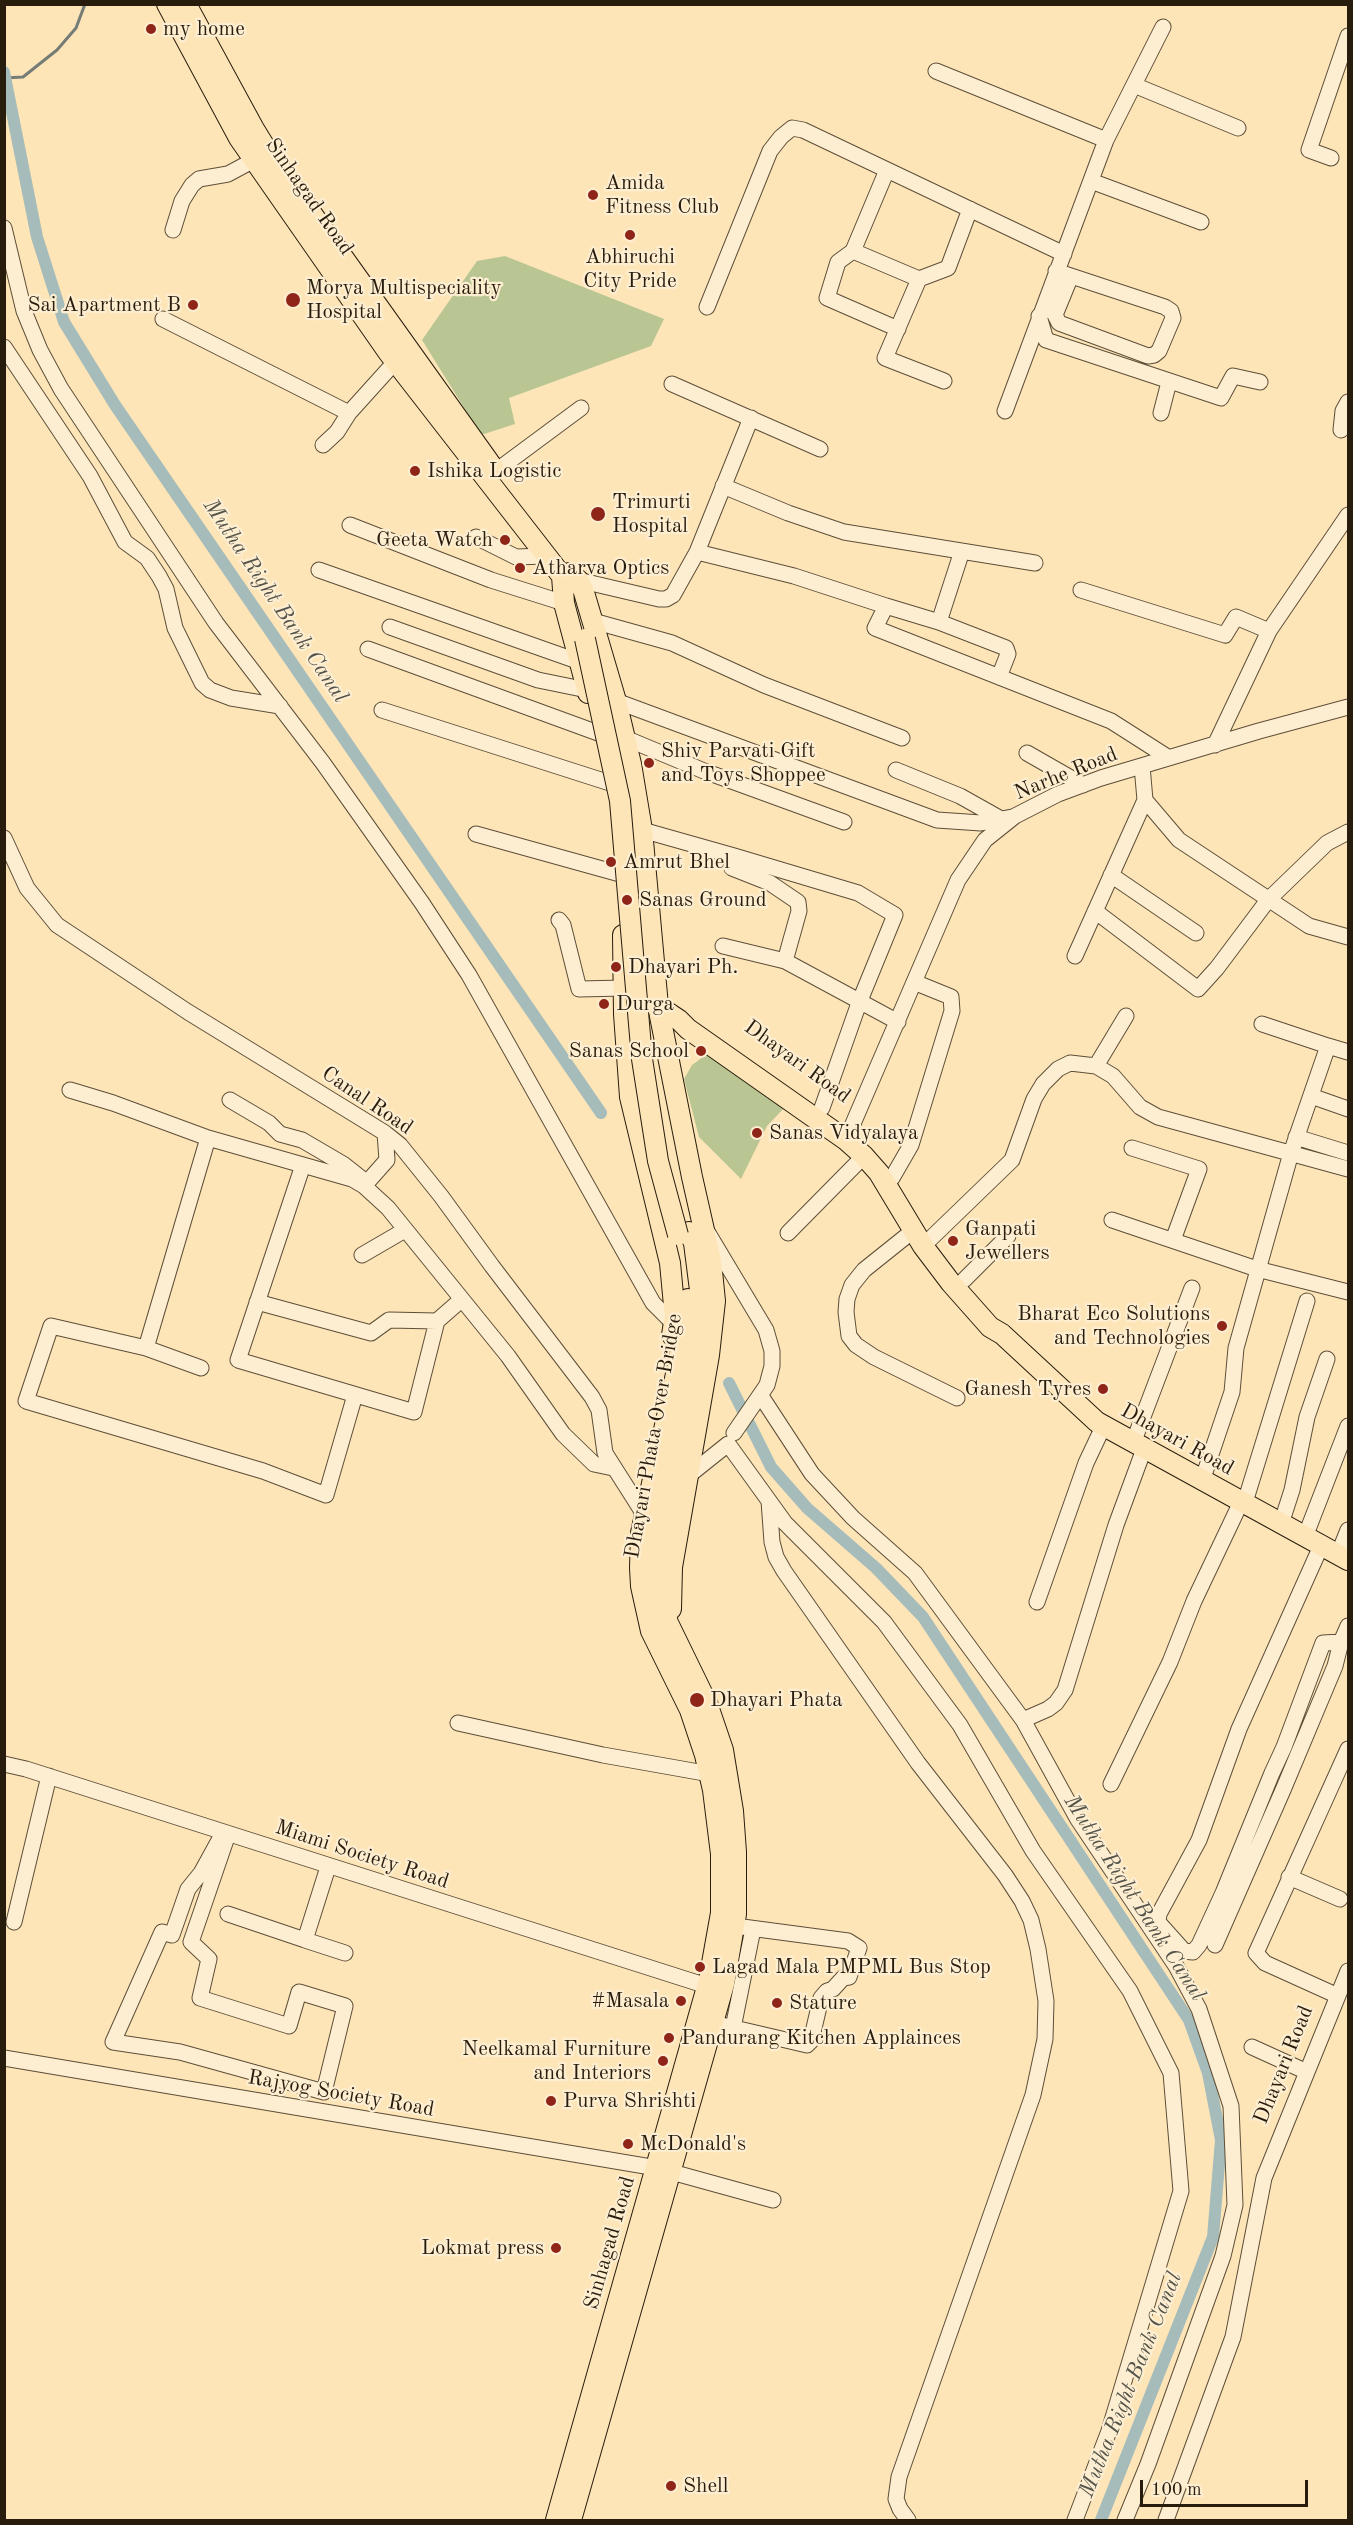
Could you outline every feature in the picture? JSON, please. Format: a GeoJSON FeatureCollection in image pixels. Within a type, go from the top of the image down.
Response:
{"type":"FeatureCollection","features":[{"type":"Feature","properties":{"kind":"main road","name":"Sinhagad Road"},"geometry":{"type":"LineString","coordinates":[[167,4],[239,138],[395,362],[545,556],[570,576]]}},
{"type":"Feature","properties":{"kind":"main road","name":"Sinhagad Road"},"geometry":{"type":"LineString","coordinates":[[186,4],[270,155],[570,576]]}},
{"type":"Feature","properties":{"kind":"main road"},"geometry":{"type":"LineString","coordinates":[[570,576],[564,603],[610,783],[617,832],[630,1097],[670,1263],[674,1324],[657,1421],[646,1466],[651,1492]]}},
{"type":"Feature","properties":{"kind":"main road","name":"Dhayari Phata Over Bridge"},"geometry":{"type":"LineString","coordinates":[[570,576],[590,633],[620,801],[642,1059],[658,1161],[691,1232],[699,1279],[698,1341],[656,1547],[656,1579],[668,1623],[674,1635]]}},
{"type":"Feature","properties":{"kind":"main road"},"geometry":{"type":"LineString","coordinates":[[590,633],[616,701],[625,738],[642,830],[658,1006],[692,1177],[691,1232],[715,1301],[709,1355],[672,1567],[670,1604],[674,1635]]}},
{"type":"Feature","properties":{"kind":"main road","name":"Dhayari Road"},"geometry":{"type":"LineString","coordinates":[[624,993],[658,1006],[688,1029],[848,1136],[879,1161],[892,1178],[922,1238],[964,1280],[998,1319],[1002,1334]]}},
{"type":"Feature","properties":{"kind":"main road","name":"Dhayari Road"},"geometry":{"type":"LineString","coordinates":[[679,1020],[691,1020],[727,1041],[822,1108],[879,1173],[922,1238],[990,1327],[1002,1334],[1103,1426],[1328,1549]]}},
{"type":"Feature","properties":{"kind":"main road","name":"Dhayari Phata Over Bridge"},"geometry":{"type":"LineString","coordinates":[[651,1492],[687,1313],[686,1262],[691,1232]]}},
{"type":"Feature","properties":{"kind":"main road","name":"Sinhagad Road"},"geometry":{"type":"LineString","coordinates":[[556,2520],[611,2353],[663,2170],[717,1946],[722,1888],[721,1854],[710,1774],[690,1710],[651,1631],[641,1586],[639,1552],[651,1492]]}},
{"type":"Feature","properties":{"kind":"main road","name":"Sinhagad Road"},"geometry":{"type":"LineString","coordinates":[[663,2170],[744,1927],[733,1811],[723,1750],[707,1703],[674,1635]]}},
{"type":"Feature","properties":{"kind":"main road","name":"Sinhagad Road"},"geometry":{"type":"LineString","coordinates":[[571,2520],[611,2353]]}},
{"type":"Feature","properties":{"kind":"street"},"geometry":{"type":"LineString","coordinates":[[1064,273],[1172,311],[1173,318],[1159,351],[1148,356],[1059,323],[1055,315],[1064,273],[1064,254],[1106,140],[1163,27]]}},
{"type":"Feature","properties":{"kind":"street"},"geometry":{"type":"LineString","coordinates":[[1331,158],[1309,150],[1348,36]]}},
{"type":"Feature","properties":{"kind":"street"},"geometry":{"type":"LineString","coordinates":[[936,71],[1106,140]]}},
{"type":"Feature","properties":{"kind":"street"},"geometry":{"type":"LineString","coordinates":[[1134,85],[1238,128]]}},
{"type":"Feature","properties":{"kind":"street"},"geometry":{"type":"LineString","coordinates":[[707,307],[770,151],[792,128],[802,130],[1064,254]]}},
{"type":"Feature","properties":{"kind":"street"},"geometry":{"type":"LineString","coordinates":[[172,230],[182,201],[192,185],[199,179],[228,174],[254,160]]}},
{"type":"Feature","properties":{"kind":"street"},"geometry":{"type":"LineString","coordinates":[[887,170],[853,251],[838,262],[827,298],[898,329]]}},
{"type":"Feature","properties":{"kind":"street"},"geometry":{"type":"LineString","coordinates":[[1091,181],[1202,222]]}},
{"type":"Feature","properties":{"kind":"street"},"geometry":{"type":"LineString","coordinates":[[853,251],[919,279],[948,268],[970,209]]}},
{"type":"Feature","properties":{"kind":"street"},"geometry":{"type":"LineString","coordinates":[[4,228],[24,311],[40,350],[61,389],[216,623],[323,763],[469,975],[653,1303],[674,1324]]}},
{"type":"Feature","properties":{"kind":"street"},"geometry":{"type":"LineString","coordinates":[[1005,411],[1039,316],[1064,273]]}},
{"type":"Feature","properties":{"kind":"street"},"geometry":{"type":"LineString","coordinates":[[919,279],[885,358],[944,381]]}},
{"type":"Feature","properties":{"kind":"street"},"geometry":{"type":"LineString","coordinates":[[1039,316],[1046,340],[1221,398],[1233,376],[1260,382]]}},
{"type":"Feature","properties":{"kind":"street"},"geometry":{"type":"LineString","coordinates":[[163,319],[349,413]]}},
{"type":"Feature","properties":{"kind":"street"},"geometry":{"type":"LineString","coordinates":[[4,347],[90,476],[125,542],[147,558],[159,576],[166,589],[175,628],[202,683],[210,690],[231,698],[280,706]]}},
{"type":"Feature","properties":{"kind":"street"},"geometry":{"type":"LineString","coordinates":[[323,445],[337,432],[349,413],[395,362]]}},
{"type":"Feature","properties":{"kind":"street"},"geometry":{"type":"LineString","coordinates":[[1161,413],[1169,382]]}},
{"type":"Feature","properties":{"kind":"street"},"geometry":{"type":"LineString","coordinates":[[672,384],[820,449]]}},
{"type":"Feature","properties":{"kind":"street"},"geometry":{"type":"LineString","coordinates":[[1341,430],[1342,411],[1348,402]]}},
{"type":"Feature","properties":{"kind":"street"},"geometry":{"type":"LineString","coordinates":[[496,471],[580,408]]}},
{"type":"Feature","properties":{"kind":"street"},"geometry":{"type":"LineString","coordinates":[[570,576],[659,599],[666,599],[673,595],[697,552],[751,418]]}},
{"type":"Feature","properties":{"kind":"street"},"geometry":{"type":"LineString","coordinates":[[723,486],[788,513],[844,532],[1035,563]]}},
{"type":"Feature","properties":{"kind":"street"},"geometry":{"type":"LineString","coordinates":[[1215,745],[1269,632],[1348,515]]}},
{"type":"Feature","properties":{"kind":"street"},"geometry":{"type":"LineString","coordinates":[[350,525],[490,580],[564,603]]}},
{"type":"Feature","properties":{"kind":"street"},"geometry":{"type":"LineString","coordinates":[[476,537],[516,557],[545,556]]}},
{"type":"Feature","properties":{"kind":"street"},"geometry":{"type":"LineString","coordinates":[[939,622],[962,551]]}},
{"type":"Feature","properties":{"kind":"street"},"geometry":{"type":"LineString","coordinates":[[697,552],[794,576],[939,622],[1006,648],[1008,654],[999,676]]}},
{"type":"Feature","properties":{"kind":"street"},"geometry":{"type":"LineString","coordinates":[[319,570],[580,662]]}},
{"type":"Feature","properties":{"kind":"street"},"geometry":{"type":"LineString","coordinates":[[1081,590],[1225,635],[1236,617],[1269,632]]}},
{"type":"Feature","properties":{"kind":"street"},"geometry":{"type":"LineString","coordinates":[[886,606],[875,628],[1111,721],[1169,759]]}},
{"type":"Feature","properties":{"kind":"street"},"geometry":{"type":"LineString","coordinates":[[390,627],[538,680],[587,690]]}},
{"type":"Feature","properties":{"kind":"street"},"geometry":{"type":"LineString","coordinates":[[590,633],[672,643],[764,685],[902,738]]}},
{"type":"Feature","properties":{"kind":"street"},"geometry":{"type":"LineString","coordinates":[[368,649],[598,733]]}},
{"type":"Feature","properties":{"kind":"street"},"geometry":{"type":"LineString","coordinates":[[616,701],[937,820],[981,823],[1008,818]]}},
{"type":"Feature","properties":{"kind":"street","name":"Narhe Road"},"geometry":{"type":"LineString","coordinates":[[848,1136],[958,880],[986,840],[1008,818],[1083,785],[1259,731],[1348,707]]}},
{"type":"Feature","properties":{"kind":"street"},"geometry":{"type":"LineString","coordinates":[[382,710],[610,783]]}},
{"type":"Feature","properties":{"kind":"street"},"geometry":{"type":"LineString","coordinates":[[625,738],[704,771],[844,822]]}},
{"type":"Feature","properties":{"kind":"street"},"geometry":{"type":"LineString","coordinates":[[1027,753],[1083,785]]}},
{"type":"Feature","properties":{"kind":"street"},"geometry":{"type":"LineString","coordinates":[[1075,956],[1145,800],[1142,766]]}},
{"type":"Feature","properties":{"kind":"street"},"geometry":{"type":"LineString","coordinates":[[896,770],[1008,818]]}},
{"type":"Feature","properties":{"kind":"street"},"geometry":{"type":"LineString","coordinates":[[1145,800],[1179,840],[1309,926],[1348,937]]}},
{"type":"Feature","properties":{"kind":"street"},"geometry":{"type":"LineString","coordinates":[[617,832],[642,830],[858,893],[895,915],[859,1003],[822,1108]]}},
{"type":"Feature","properties":{"kind":"street"},"geometry":{"type":"LineString","coordinates":[[1095,911],[1198,989],[1268,900],[1327,843],[1348,832]]}},
{"type":"Feature","properties":{"kind":"street"},"geometry":{"type":"LineString","coordinates":[[476,834],[620,874]]}},
{"type":"Feature","properties":{"kind":"street","name":"Canal Road"},"geometry":{"type":"LineString","coordinates":[[4,838],[27,888],[57,925],[188,1012],[385,1133],[415,1161],[592,1397],[599,1410],[605,1453],[645,1516]]}},
{"type":"Feature","properties":{"kind":"street"},"geometry":{"type":"LineString","coordinates":[[734,856],[732,868],[770,883],[798,902],[799,911],[785,962]]}},
{"type":"Feature","properties":{"kind":"street"},"geometry":{"type":"LineString","coordinates":[[1111,875],[1196,933]]}},
{"type":"Feature","properties":{"kind":"street"},"geometry":{"type":"LineString","coordinates":[[559,920],[563,925],[579,989],[624,993]]}},
{"type":"Feature","properties":{"kind":"street"},"geometry":{"type":"LineString","coordinates":[[723,946],[785,962],[898,1022]]}},
{"type":"Feature","properties":{"kind":"street"},"geometry":{"type":"LineString","coordinates":[[892,1178],[911,1145],[952,1011],[951,997],[914,982]]}},
{"type":"Feature","properties":{"kind":"street"},"geometry":{"type":"LineString","coordinates":[[1096,1066],[1126,1016]]}},
{"type":"Feature","properties":{"kind":"street"},"geometry":{"type":"LineString","coordinates":[[1262,1024],[1348,1052]]}},
{"type":"Feature","properties":{"kind":"street"},"geometry":{"type":"LineString","coordinates":[[1202,1481],[1232,1392],[1236,1348],[1257,1269],[1296,1137],[1328,1046]]}},
{"type":"Feature","properties":{"kind":"street"},"geometry":{"type":"LineString","coordinates":[[957,1398],[874,1357],[856,1345],[849,1336],[847,1299],[852,1285],[864,1270],[922,1238],[1012,1160],[1034,1099],[1043,1084],[1058,1069],[1070,1063],[1096,1066],[1113,1076],[1140,1107],[1149,1113],[1348,1169]]}},
{"type":"Feature","properties":{"kind":"street"},"geometry":{"type":"LineString","coordinates":[[70,1090],[113,1103],[207,1138],[352,1179],[364,1186],[388,1208],[508,1356],[563,1434],[594,1464],[617,1474]]}},
{"type":"Feature","properties":{"kind":"street"},"geometry":{"type":"LineString","coordinates":[[1311,1096],[1348,1108]]}},
{"type":"Feature","properties":{"kind":"street"},"geometry":{"type":"LineString","coordinates":[[231,1100],[269,1123],[285,1137],[302,1140],[343,1164],[362,1179],[364,1186]]}},
{"type":"Feature","properties":{"kind":"street"},"geometry":{"type":"LineString","coordinates":[[364,1186],[387,1160],[385,1133]]}},
{"type":"Feature","properties":{"kind":"street"},"geometry":{"type":"LineString","coordinates":[[1296,1137],[1348,1153]]}},
{"type":"Feature","properties":{"kind":"street"},"geometry":{"type":"LineString","coordinates":[[147,1348],[207,1138]]}},
{"type":"Feature","properties":{"kind":"street"},"geometry":{"type":"LineString","coordinates":[[1132,1148],[1199,1169],[1173,1240]]}},
{"type":"Feature","properties":{"kind":"street"},"geometry":{"type":"LineString","coordinates":[[788,1233],[864,1156]]}},
{"type":"Feature","properties":{"kind":"street"},"geometry":{"type":"LineString","coordinates":[[303,1165],[238,1360],[414,1412],[437,1321],[461,1300]]}},
{"type":"Feature","properties":{"kind":"street"},"geometry":{"type":"LineString","coordinates":[[1112,1220],[1257,1269],[1348,1292]]}},
{"type":"Feature","properties":{"kind":"street"},"geometry":{"type":"LineString","coordinates":[[362,1256],[405,1230]]}},
{"type":"Feature","properties":{"kind":"street"},"geometry":{"type":"LineString","coordinates":[[688,1476],[731,1439],[761,1396],[772,1366],[772,1352],[766,1330],[691,1232]]}},
{"type":"Feature","properties":{"kind":"street"},"geometry":{"type":"LineString","coordinates":[[964,1280],[1008,1236]]}},
{"type":"Feature","properties":{"kind":"street"},"geometry":{"type":"LineString","coordinates":[[1023,1720],[1048,1709],[1065,1690],[1139,1446],[1192,1288]]}},
{"type":"Feature","properties":{"kind":"street"},"geometry":{"type":"LineString","coordinates":[[1112,1784],[1170,1662],[1194,1601],[1241,1502],[1246,1499],[1306,1301]]}},
{"type":"Feature","properties":{"kind":"street"},"geometry":{"type":"LineString","coordinates":[[257,1302],[371,1333],[389,1320],[437,1321]]}},
{"type":"Feature","properties":{"kind":"street"},"geometry":{"type":"LineString","coordinates":[[201,1368],[147,1348],[51,1326],[26,1401],[263,1471],[326,1495],[355,1395]]}},
{"type":"Feature","properties":{"kind":"street"},"geometry":{"type":"LineString","coordinates":[[1281,1524],[1292,1490],[1307,1417],[1327,1359]]}},
{"type":"Feature","properties":{"kind":"street"},"geometry":{"type":"LineString","coordinates":[[761,1396],[812,1474],[853,1518],[915,1573],[1023,1720],[1077,1818],[1176,1966],[1200,2009],[1231,2106],[1235,2205],[1223,2256],[1148,2464],[1125,2520]]}},
{"type":"Feature","properties":{"kind":"street"},"geometry":{"type":"LineString","coordinates":[[1037,1602],[1086,1463],[1103,1426]]}},
{"type":"Feature","properties":{"kind":"street"},"geometry":{"type":"LineString","coordinates":[[1341,1642],[1323,1643],[1284,1747],[1223,1893],[1199,1945],[1193,1952],[1184,1951],[1158,1922],[1159,1914],[1199,1840],[1239,1729],[1328,1549],[1348,1426]]}},
{"type":"Feature","properties":{"kind":"street"},"geometry":{"type":"LineString","coordinates":[[731,1439],[785,1523],[884,1622],[960,1725],[1033,1851],[1130,1991],[1171,2073],[1181,2191],[1109,2431],[1075,2520]]}},
{"type":"Feature","properties":{"kind":"street"},"geometry":{"type":"LineString","coordinates":[[769,1500],[772,1542],[776,1557],[784,1571],[918,1763],[1005,1875],[1022,1901],[1031,1920],[1038,1949],[1046,2001],[1044,2039],[1033,2095],[899,2477],[896,2499],[908,2520]]}},
{"type":"Feature","properties":{"kind":"street"},"geometry":{"type":"LineString","coordinates":[[1328,1549],[1348,1530]]}},
{"type":"Feature","properties":{"kind":"street"},"geometry":{"type":"LineString","coordinates":[[1215,1945],[1335,1666],[1348,1626]]}},
{"type":"Feature","properties":{"kind":"street"},"geometry":{"type":"LineString","coordinates":[[458,1723],[593,1753],[710,1774]]}},
{"type":"Feature","properties":{"kind":"street"},"geometry":{"type":"LineString","coordinates":[[1338,1996],[1265,1964],[1257,1957],[1257,1948],[1348,1749]]}},
{"type":"Feature","properties":{"kind":"street","name":"Miami Society Road"},"geometry":{"type":"LineString","coordinates":[[4,1764],[49,1776],[328,1867],[708,1986]]}},
{"type":"Feature","properties":{"kind":"street"},"geometry":{"type":"LineString","coordinates":[[14,1922],[49,1776]]}},
{"type":"Feature","properties":{"kind":"street"},"geometry":{"type":"LineString","coordinates":[[226,1834],[191,1942],[209,1959],[200,1998],[289,2026],[299,1992],[345,2006],[324,2092],[180,2052],[113,2042],[162,1932],[172,1935],[190,1887],[226,1834]]}},
{"type":"Feature","properties":{"kind":"street"},"geometry":{"type":"LineString","coordinates":[[305,1940],[328,1867]]}},
{"type":"Feature","properties":{"kind":"street"},"geometry":{"type":"LineString","coordinates":[[1289,1877],[1340,1899]]}},
{"type":"Feature","properties":{"kind":"street"},"geometry":{"type":"LineString","coordinates":[[190,1887],[208,1892]]}},
{"type":"Feature","properties":{"kind":"street"},"geometry":{"type":"LineString","coordinates":[[228,1914],[345,1953]]}},
{"type":"Feature","properties":{"kind":"street"},"geometry":{"type":"LineString","coordinates":[[713,2023],[733,2028],[807,2045],[812,2041],[820,1998],[843,1978],[849,1977],[859,1948],[848,1941],[744,1927],[733,2028]]}},
{"type":"Feature","properties":{"kind":"street","name":"Dhayari Road"},"geometry":{"type":"LineString","coordinates":[[1166,2520],[1233,2337],[1264,2178],[1348,1971]]}},
{"type":"Feature","properties":{"kind":"street"},"geometry":{"type":"LineString","coordinates":[[1252,2047],[1307,2072]]}},
{"type":"Feature","properties":{"kind":"street","name":"Rajyog Society Road"},"geometry":{"type":"LineString","coordinates":[[4,2058],[663,2170],[773,2200]]}},
{"type":"Feature","properties":{"kind":"green space"},"geometry":{"type":"Polygon","coordinates":[[[505,256],[664,319],[651,346],[509,398],[515,424],[481,435],[422,340],[477,261],[505,256]]]}},
{"type":"Feature","properties":{"kind":"green space"},"geometry":{"type":"Polygon","coordinates":[[[707,1054],[785,1107],[767,1126],[741,1179],[699,1137],[684,1079],[692,1065],[707,1054]]]}},
{"type":"Feature","properties":{"kind":"waterway"},"geometry":{"type":"LineString","coordinates":[[4,78],[23,77],[57,50],[76,28],[85,4]]}},
{"type":"Feature","properties":{"kind":"waterway","name":"Mutha Right Bank Canal"},"geometry":{"type":"LineString","coordinates":[[4,72],[37,237],[64,322],[115,405],[601,1113]]}},
{"type":"Feature","properties":{"kind":"waterway","name":"Mutha Right Bank Canal"},"geometry":{"type":"LineString","coordinates":[[729,1383],[771,1467],[807,1508],[876,1568],[923,1617],[1189,2020],[1208,2073],[1221,2140],[1213,2237],[1101,2520]]}},
{"type":"Feature","properties":{"kind":"place","name":"my home"},"geometry":{"type":"Point","coordinates":[151,29]}},
{"type":"Feature","properties":{"kind":"place","name":"Amida Fitness Club"},"geometry":{"type":"Point","coordinates":[593,195]}},
{"type":"Feature","properties":{"kind":"place","name":"Abhiruchi City Pride"},"geometry":{"type":"Point","coordinates":[630,235]}},
{"type":"Feature","properties":{"kind":"place","name":"Morya Multispeciality Hospital"},"geometry":{"type":"Point","coordinates":[293,300]}},
{"type":"Feature","properties":{"kind":"place","name":"Sai Apartment B"},"geometry":{"type":"Point","coordinates":[193,305]}},
{"type":"Feature","properties":{"kind":"place","name":"Ishika Logistic"},"geometry":{"type":"Point","coordinates":[415,471]}},
{"type":"Feature","properties":{"kind":"place","name":"Trimurti Hospital"},"geometry":{"type":"Point","coordinates":[598,514]}},
{"type":"Feature","properties":{"kind":"place","name":"Geeta Watch"},"geometry":{"type":"Point","coordinates":[505,540]}},
{"type":"Feature","properties":{"kind":"place","name":"Atharva Optics"},"geometry":{"type":"Point","coordinates":[520,568]}},
{"type":"Feature","properties":{"kind":"place","name":"Shiv Parvati Gift and Toys Shoppee"},"geometry":{"type":"Point","coordinates":[649,763]}},
{"type":"Feature","properties":{"kind":"place","name":"Amrut Bhel"},"geometry":{"type":"Point","coordinates":[611,862]}},
{"type":"Feature","properties":{"kind":"place","name":"Sanas Ground"},"geometry":{"type":"Point","coordinates":[627,900]}},
{"type":"Feature","properties":{"kind":"place","name":"Dhayari Ph."},"geometry":{"type":"Point","coordinates":[616,967]}},
{"type":"Feature","properties":{"kind":"place","name":"Durga"},"geometry":{"type":"Point","coordinates":[604,1004]}},
{"type":"Feature","properties":{"kind":"place","name":"Sanas School"},"geometry":{"type":"Point","coordinates":[701,1051]}},
{"type":"Feature","properties":{"kind":"place","name":"Sanas Vidyalaya"},"geometry":{"type":"Point","coordinates":[757,1133]}},
{"type":"Feature","properties":{"kind":"place","name":"Ganpati Jewellers"},"geometry":{"type":"Point","coordinates":[953,1241]}},
{"type":"Feature","properties":{"kind":"place","name":"Bharat Eco Solutions and Technologies"},"geometry":{"type":"Point","coordinates":[1222,1326]}},
{"type":"Feature","properties":{"kind":"place","name":"Ganesh Tyres"},"geometry":{"type":"Point","coordinates":[1103,1389]}},
{"type":"Feature","properties":{"kind":"place","name":"Dhayari Phata"},"geometry":{"type":"Point","coordinates":[697,1700]}},
{"type":"Feature","properties":{"kind":"place","name":"Lagad Mala PMPML Bus Stop"},"geometry":{"type":"Point","coordinates":[700,1967]}},
{"type":"Feature","properties":{"kind":"place","name":"#Masala"},"geometry":{"type":"Point","coordinates":[681,2001]}},
{"type":"Feature","properties":{"kind":"place","name":"Stature"},"geometry":{"type":"Point","coordinates":[777,2003]}},
{"type":"Feature","properties":{"kind":"place","name":"Pandurang Kitchen Applainces"},"geometry":{"type":"Point","coordinates":[669,2038]}},
{"type":"Feature","properties":{"kind":"place","name":"Neelkamal Furniture and Interiors"},"geometry":{"type":"Point","coordinates":[663,2061]}},
{"type":"Feature","properties":{"kind":"place","name":"Purva Shrishti"},"geometry":{"type":"Point","coordinates":[551,2101]}},
{"type":"Feature","properties":{"kind":"place","name":"McDonald's"},"geometry":{"type":"Point","coordinates":[628,2144]}},
{"type":"Feature","properties":{"kind":"place","name":"Lokmat press"},"geometry":{"type":"Point","coordinates":[556,2248]}},
{"type":"Feature","properties":{"kind":"place","name":"Shell"},"geometry":{"type":"Point","coordinates":[671,2486]}}]}
